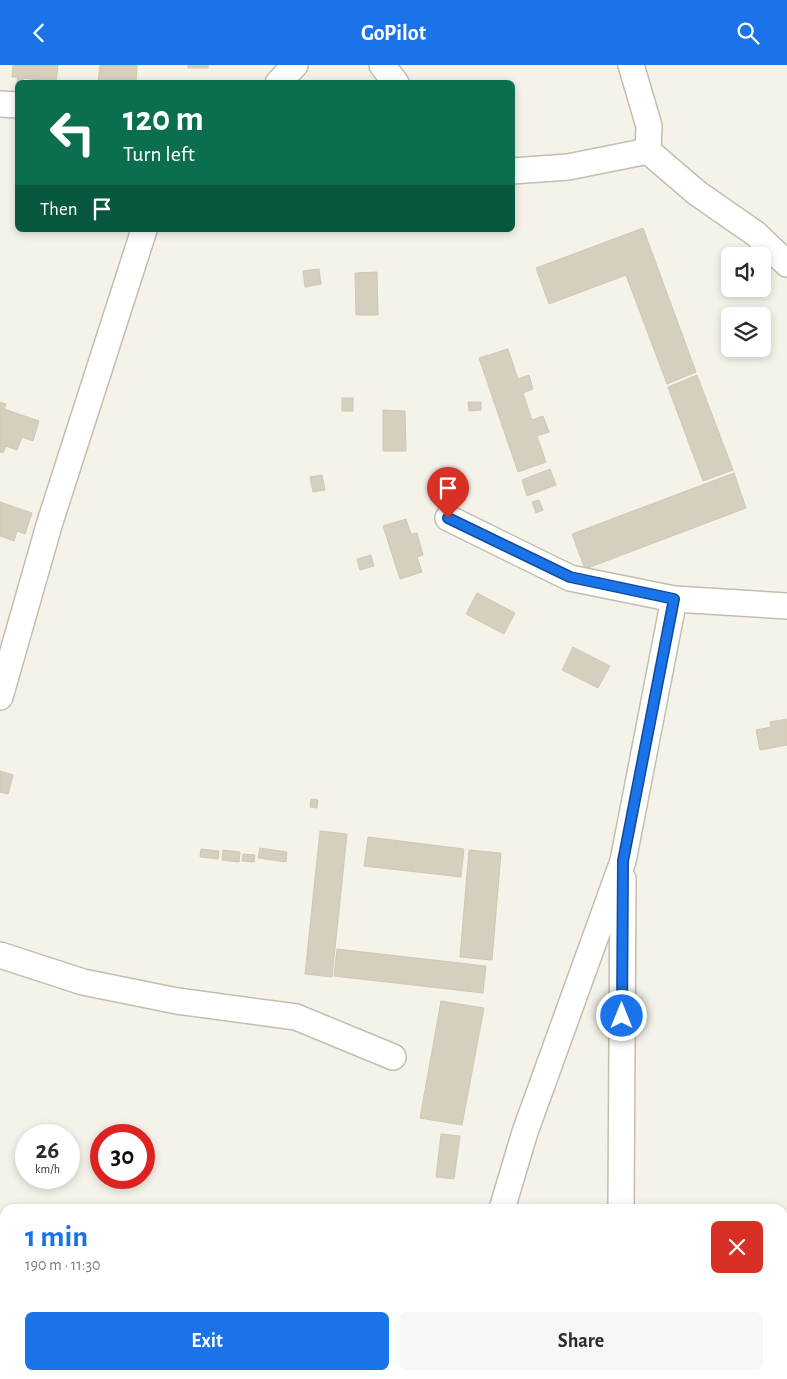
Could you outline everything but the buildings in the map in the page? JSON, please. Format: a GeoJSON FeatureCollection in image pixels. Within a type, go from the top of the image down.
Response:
{"type":"FeatureCollection","features":[{"type":"Feature","properties":{"kind":"street"},"geometry":{"type":"LineString","coordinates":[[281,80],[295,65]]}},
{"type":"Feature","properties":{"kind":"street"},"geometry":{"type":"LineString","coordinates":[[382,65],[394,80]]}},
{"type":"Feature","properties":{"kind":"street"},"geometry":{"type":"LineString","coordinates":[[631,65],[649,126],[648,151]]}},
{"type":"Feature","properties":{"kind":"street"},"geometry":{"type":"LineString","coordinates":[[0,104],[15,105]]}},
{"type":"Feature","properties":{"kind":"street"},"geometry":{"type":"LineString","coordinates":[[515,171],[568,167],[648,151]]}},
{"type":"Feature","properties":{"kind":"street"},"geometry":{"type":"LineString","coordinates":[[648,151],[697,193],[756,234],[787,264]]}},
{"type":"Feature","properties":{"kind":"street"},"geometry":{"type":"LineString","coordinates":[[0,697],[50,522],[143,232]]}},
{"type":"Feature","properties":{"kind":"street"},"geometry":{"type":"LineString","coordinates":[[448,518],[570,577],[674,599],[787,605]]}},
{"type":"Feature","properties":{"kind":"street"},"geometry":{"type":"LineString","coordinates":[[503,1204],[525,1132],[623,861],[674,599]]}},
{"type":"Feature","properties":{"kind":"street"},"geometry":{"type":"LineString","coordinates":[[621,1204],[623,861]]}},
{"type":"Feature","properties":{"kind":"street"},"geometry":{"type":"LineString","coordinates":[[0,955],[83,982],[177,1001],[296,1017],[392,1057]]}},
{"type":"Feature","properties":{"kind":"route"},"geometry":{"type":"LineString","coordinates":[[448,518],[570,577],[674,599],[623,861],[622,1016]]}}]}
